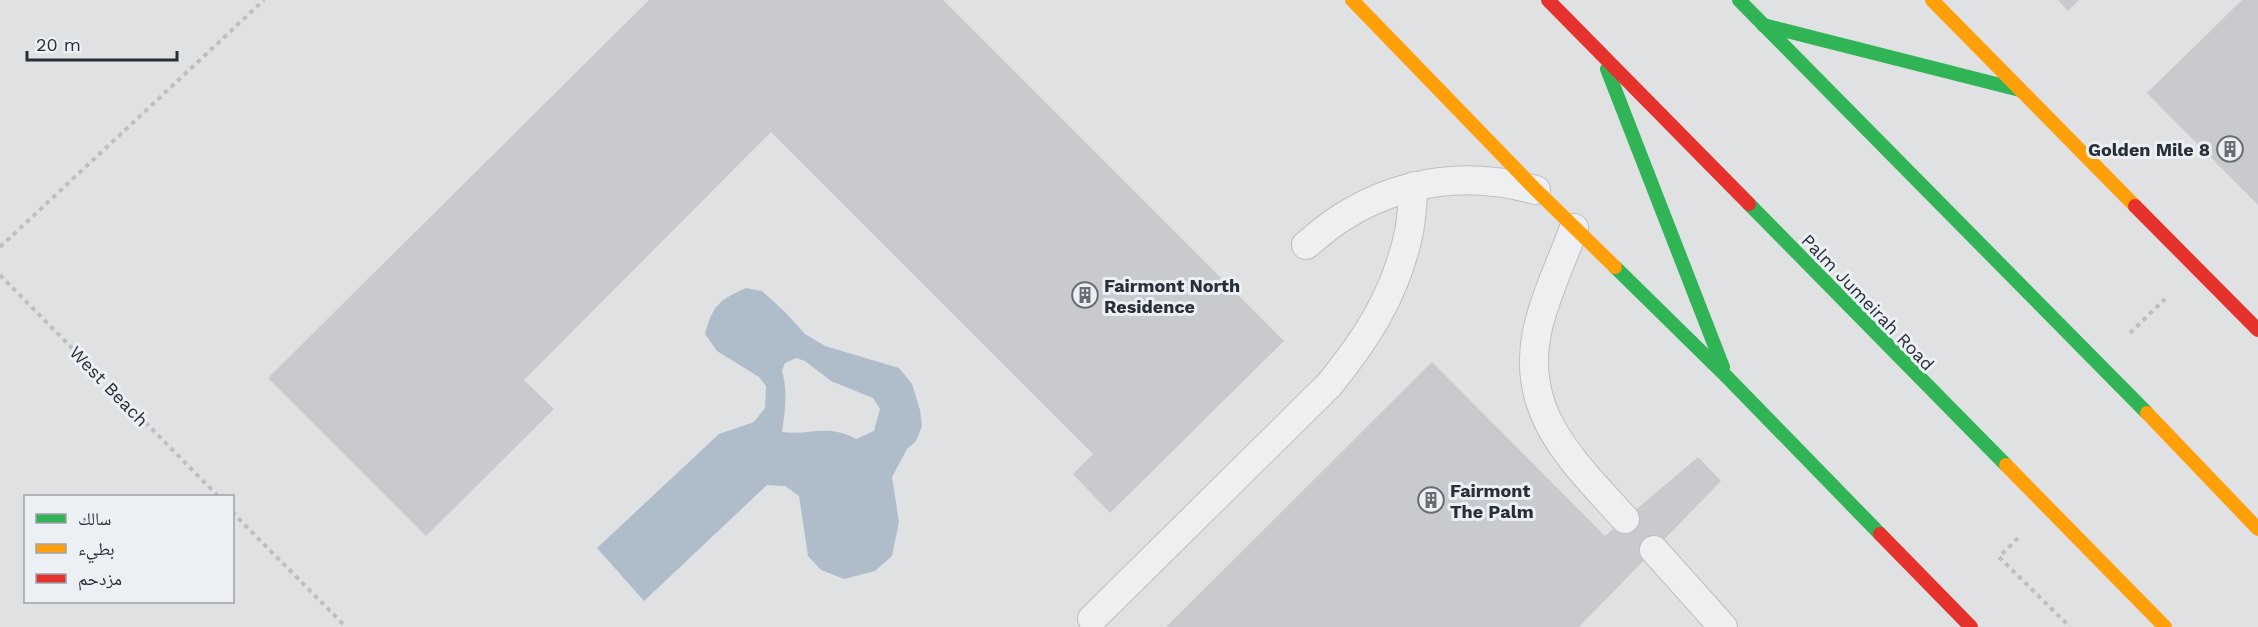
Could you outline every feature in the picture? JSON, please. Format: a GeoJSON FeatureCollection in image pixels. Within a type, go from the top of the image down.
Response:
{"type":"FeatureCollection","features":[{"type":"Feature","properties":{"kind":"main road"},"geometry":{"type":"LineString","coordinates":[[1352,0],[1536,190],[1727,377],[1971,627]]}},
{"type":"Feature","properties":{"kind":"main road","name":"Palm Jumeirah Road"},"geometry":{"type":"LineString","coordinates":[[1548,0],[2046,509],[2165,627]]}},
{"type":"Feature","properties":{"kind":"main road"},"geometry":{"type":"LineString","coordinates":[[1739,0],[2099,363],[2258,529]]}},
{"type":"Feature","properties":{"kind":"main road"},"geometry":{"type":"LineString","coordinates":[[1932,0],[2258,330]]}},
{"type":"Feature","properties":{"kind":"main road"},"geometry":{"type":"LineString","coordinates":[[1763,25],[2020,90]]}},
{"type":"Feature","properties":{"kind":"main road"},"geometry":{"type":"LineString","coordinates":[[1602,56],[1727,377]]}},
{"type":"Feature","properties":{"kind":"lane"},"geometry":{"type":"LineString","coordinates":[[1306,245],[1338,219],[1375,199],[1414,186],[1455,180],[1496,182],[1536,190]]}},
{"type":"Feature","properties":{"kind":"lane"},"geometry":{"type":"LineString","coordinates":[[1092,619],[1329,385],[1357,351],[1381,313],[1398,273],[1409,230],[1414,186]]}},
{"type":"Feature","properties":{"kind":"lane"},"geometry":{"type":"LineString","coordinates":[[1574,228],[1537,332],[1534,358],[1536,385],[1543,411],[1554,435],[1570,457],[1625,519]]}},
{"type":"Feature","properties":{"kind":"lane"},"geometry":{"type":"LineString","coordinates":[[1654,550],[1723,627]]}},
{"type":"Feature","properties":{"kind":"path"},"geometry":{"type":"LineString","coordinates":[[0,248],[264,0]]}},
{"type":"Feature","properties":{"kind":"path"},"geometry":{"type":"LineString","coordinates":[[2099,363],[2197,268]]}},
{"type":"Feature","properties":{"kind":"path","name":"West Beach"},"geometry":{"type":"LineString","coordinates":[[0,274],[217,495]]}},
{"type":"Feature","properties":{"kind":"path"},"geometry":{"type":"LineString","coordinates":[[2046,509],[1999,557],[2070,627]]}},
{"type":"Feature","properties":{"kind":"path"},"geometry":{"type":"LineString","coordinates":[[234,514],[346,627]]}},
{"type":"Feature","properties":{"kind":"water"},"geometry":{"type":"Polygon","coordinates":[[[746,288],[762,291],[805,334],[825,346],[899,368],[912,384],[922,426],[916,441],[907,449],[892,477],[899,522],[892,556],[875,571],[844,579],[821,570],[808,556],[799,496],[785,486],[767,485],[644,601],[597,548],[719,434],[754,422],[765,408],[766,386],[759,377],[717,351],[705,334],[714,310],[723,300],[746,288]],[[796,358],[785,363],[782,371],[785,409],[782,432],[827,431],[846,434],[856,439],[874,431],[880,409],[873,398],[831,381],[805,361],[796,358]]]}},
{"type":"Feature","properties":{"kind":"building","name":"Fairmont North Residence"},"geometry":{"type":"Polygon","coordinates":[[[649,0],[943,0],[1284,341],[1110,513],[1073,474],[1093,454],[771,132],[524,380],[554,409],[426,536],[268,378],[649,0]]]}},
{"type":"Feature","properties":{"kind":"building"},"geometry":{"type":"Polygon","coordinates":[[[2058,0],[2079,0],[2068,11],[2058,0]]]}},
{"type":"Feature","properties":{"kind":"building","name":"Golden Mile 8"},"geometry":{"type":"Polygon","coordinates":[[[2242,0],[2258,0],[2258,205],[2147,93],[2242,0]]]}},
{"type":"Feature","properties":{"kind":"building","name":"Fairmont The Palm"},"geometry":{"type":"Polygon","coordinates":[[[1432,362],[1605,536],[1698,457],[1721,481],[1579,627],[1166,627],[1432,362]]]}},
{"type":"Feature","properties":{"kind":"traffic: fast"},"geometry":{"type":"LineString","coordinates":[[1739,0],[2147,413]]}},
{"type":"Feature","properties":{"kind":"traffic: fast"},"geometry":{"type":"LineString","coordinates":[[1763,25],[2020,90]]}},
{"type":"Feature","properties":{"kind":"traffic: fast"},"geometry":{"type":"LineString","coordinates":[[1607,69],[1723,367]]}},
{"type":"Feature","properties":{"kind":"traffic: fast"},"geometry":{"type":"LineString","coordinates":[[1749,204],[2006,465]]}},
{"type":"Feature","properties":{"kind":"traffic: fast"},"geometry":{"type":"LineString","coordinates":[[1615,267],[1727,377],[1880,534]]}},
{"type":"Feature","properties":{"kind":"traffic: slow"},"geometry":{"type":"LineString","coordinates":[[1352,0],[1536,190],[1615,267]]}},
{"type":"Feature","properties":{"kind":"traffic: slow"},"geometry":{"type":"LineString","coordinates":[[1932,0],[2135,206]]}},
{"type":"Feature","properties":{"kind":"traffic: slow"},"geometry":{"type":"LineString","coordinates":[[2147,413],[2258,529]]}},
{"type":"Feature","properties":{"kind":"traffic: slow"},"geometry":{"type":"LineString","coordinates":[[2006,465],[2165,627]]}},
{"type":"Feature","properties":{"kind":"traffic: jam"},"geometry":{"type":"LineString","coordinates":[[1548,0],[1749,204]]}},
{"type":"Feature","properties":{"kind":"traffic: jam"},"geometry":{"type":"LineString","coordinates":[[2135,206],[2258,330]]}},
{"type":"Feature","properties":{"kind":"traffic: jam"},"geometry":{"type":"LineString","coordinates":[[1880,534],[1971,627]]}},
{"type":"Feature","properties":{"kind":"place","name":"Golden Mile 8"},"geometry":{"type":"Point","coordinates":[2230,149]}},
{"type":"Feature","properties":{"kind":"place","name":"Fairmont North Residence"},"geometry":{"type":"Point","coordinates":[1085,295]}},
{"type":"Feature","properties":{"kind":"place","name":"Fairmont The Palm"},"geometry":{"type":"Point","coordinates":[1431,500]}}]}
